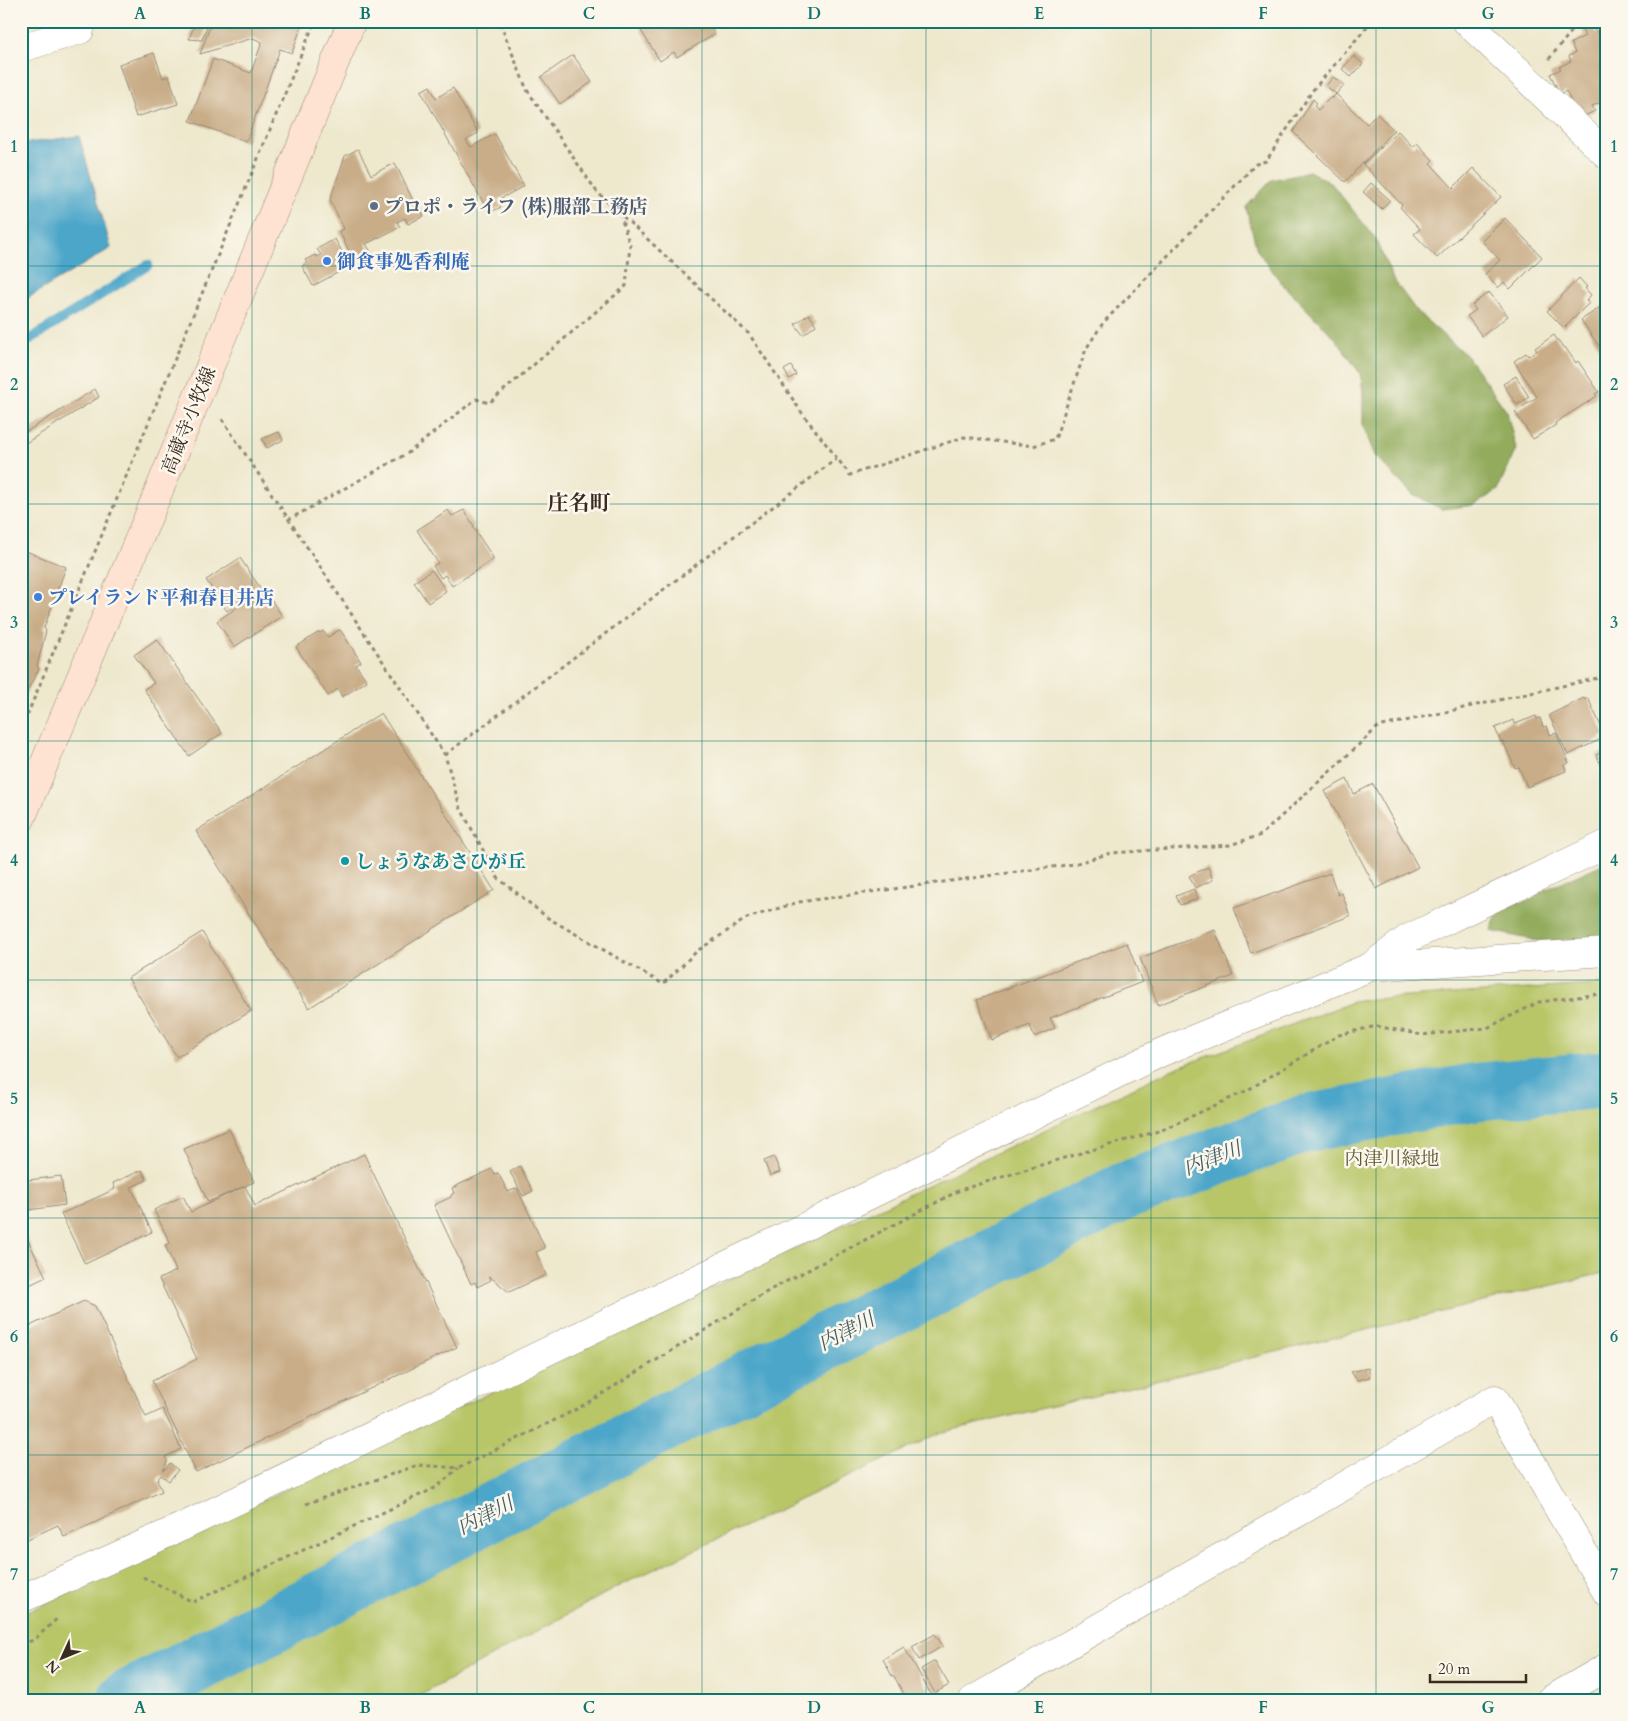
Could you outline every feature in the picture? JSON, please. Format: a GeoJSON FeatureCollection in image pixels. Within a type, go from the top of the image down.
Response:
{"type":"FeatureCollection","features":[{"type":"Feature","properties":{"kind":"main road","name":"高蔵寺小牧線"},"geometry":{"type":"LineString","coordinates":[[21,819],[144,527],[352,21]]}},
{"type":"Feature","properties":{"kind":"street"},"geometry":{"type":"LineString","coordinates":[[21,48],[80,30],[81,21]]}},
{"type":"Feature","properties":{"kind":"street"},"geometry":{"type":"LineString","coordinates":[[1466,21],[1607,155]]}},
{"type":"Feature","properties":{"kind":"street"},"geometry":{"type":"LineString","coordinates":[[21,1599],[184,1526],[739,1259],[1162,1052],[1370,967],[1407,939],[1607,844]]}},
{"type":"Feature","properties":{"kind":"street"},"geometry":{"type":"LineString","coordinates":[[1370,967],[1607,952]]}},
{"type":"Feature","properties":{"kind":"street"},"geometry":{"type":"LineString","coordinates":[[973,1700],[1495,1399],[1607,1593]]}},
{"type":"Feature","properties":{"kind":"street"},"geometry":{"type":"LineString","coordinates":[[1550,1700],[1607,1668]]}},
{"type":"Feature","properties":{"kind":"path"},"geometry":{"type":"LineString","coordinates":[[21,730],[315,21]]}},
{"type":"Feature","properties":{"kind":"path"},"geometry":{"type":"LineString","coordinates":[[500,23],[527,90],[597,192],[749,334],[802,413],[850,474],[964,437],[1033,446],[1056,439],[1086,348],[1103,323],[1256,164],[1266,161],[1313,90],[1372,21]]}},
{"type":"Feature","properties":{"kind":"path"},"geometry":{"type":"LineString","coordinates":[[1530,82],[1580,21]]}},
{"type":"Feature","properties":{"kind":"path"},"geometry":{"type":"LineString","coordinates":[[288,520],[408,453],[476,399],[489,403],[626,286],[630,246],[621,215]]}},
{"type":"Feature","properties":{"kind":"path"},"geometry":{"type":"LineString","coordinates":[[222,420],[445,755],[460,807],[498,878],[548,918],[645,975],[664,984],[696,951],[746,918],[799,902],[1074,864],[1111,852],[1230,845],[1261,835],[1378,727],[1607,676]]}},
{"type":"Feature","properties":{"kind":"path"},"geometry":{"type":"LineString","coordinates":[[445,755],[836,458]]}},
{"type":"Feature","properties":{"kind":"path"},"geometry":{"type":"LineString","coordinates":[[137,1574],[193,1602],[437,1487],[458,1468],[578,1408],[770,1290],[960,1190],[1162,1130],[1246,1091],[1339,1035],[1376,1026],[1422,1035],[1487,1028],[1539,1002],[1607,992]]}},
{"type":"Feature","properties":{"kind":"path"},"geometry":{"type":"LineString","coordinates":[[306,1504],[418,1465],[458,1468]]}},
{"type":"Feature","properties":{"kind":"path"},"geometry":{"type":"LineString","coordinates":[[21,1643],[34,1640],[60,1616]]}},
{"type":"Feature","properties":{"kind":"path"},"geometry":{"type":"LineString","coordinates":[[21,1620],[25,1638],[21,1643]]}},
{"type":"Feature","properties":{"kind":"green space"},"geometry":{"type":"Polygon","coordinates":[[[1309,171],[1331,183],[1375,238],[1393,279],[1417,312],[1468,357],[1507,412],[1516,449],[1498,490],[1474,505],[1442,509],[1413,495],[1375,456],[1363,426],[1363,390],[1360,373],[1336,339],[1283,285],[1257,250],[1246,207],[1272,180],[1309,171]]]}},
{"type":"Feature","properties":{"kind":"green space"},"geometry":{"type":"Polygon","coordinates":[[[1607,862],[1607,938],[1538,941],[1491,931],[1498,911],[1607,862]]]}},
{"type":"Feature","properties":{"kind":"green space","name":"内津川緑地"},"geometry":{"type":"Polygon","coordinates":[[[1607,984],[1607,1272],[940,1433],[617,1587],[412,1700],[21,1700],[21,1615],[1173,1069],[1358,1000],[1607,984]]]}},
{"type":"Feature","properties":{"kind":"water"},"geometry":{"type":"Polygon","coordinates":[[[79,136],[111,248],[21,302],[21,144],[79,136]]]}},
{"type":"Feature","properties":{"kind":"building"},"geometry":{"type":"Polygon","coordinates":[[[196,21],[209,21],[202,40],[189,39],[196,21]]]}},
{"type":"Feature","properties":{"kind":"building"},"geometry":{"type":"Polygon","coordinates":[[[212,21],[294,21],[302,25],[292,53],[280,49],[246,142],[190,121],[213,59],[251,73],[262,42],[253,38],[200,54],[212,21]]]}},
{"type":"Feature","properties":{"kind":"building"},"geometry":{"type":"Polygon","coordinates":[[[651,21],[712,21],[715,25],[711,28],[715,34],[677,57],[674,52],[660,61],[640,29],[651,21]]]}},
{"type":"Feature","properties":{"kind":"building"},"geometry":{"type":"Polygon","coordinates":[[[1592,26],[1599,33],[1607,48],[1607,100],[1592,106],[1595,111],[1584,116],[1581,109],[1576,111],[1566,91],[1560,94],[1550,74],[1561,69],[1559,67],[1571,61],[1569,56],[1575,53],[1571,43],[1585,36],[1582,30],[1592,26]]]}},
{"type":"Feature","properties":{"kind":"building"},"geometry":{"type":"Polygon","coordinates":[[[154,53],[163,78],[169,76],[178,104],[136,117],[119,64],[154,53]]]}},
{"type":"Feature","properties":{"kind":"building"},"geometry":{"type":"Polygon","coordinates":[[[573,55],[592,82],[560,104],[541,77],[573,55]]]}},
{"type":"Feature","properties":{"kind":"building"},"geometry":{"type":"Polygon","coordinates":[[[1354,56],[1363,64],[1351,77],[1342,69],[1354,56]]]}},
{"type":"Feature","properties":{"kind":"building"},"geometry":{"type":"Polygon","coordinates":[[[1333,77],[1344,85],[1336,94],[1326,86],[1333,77]]]}},
{"type":"Feature","properties":{"kind":"building"},"geometry":{"type":"Polygon","coordinates":[[[430,86],[436,98],[453,88],[478,133],[466,140],[471,147],[495,134],[524,186],[498,200],[501,207],[489,213],[421,91],[430,86]]]}},
{"type":"Feature","properties":{"kind":"building"},"geometry":{"type":"Polygon","coordinates":[[[1336,94],[1367,124],[1377,114],[1394,130],[1345,182],[1293,132],[1313,99],[1317,103],[1314,106],[1318,110],[1336,94]]]}},
{"type":"Feature","properties":{"kind":"building"},"geometry":{"type":"Polygon","coordinates":[[[1607,112],[1607,132],[1601,125],[1605,122],[1600,117],[1607,112]]]}},
{"type":"Feature","properties":{"kind":"building"},"geometry":{"type":"Polygon","coordinates":[[[1398,131],[1413,147],[1417,143],[1433,160],[1430,163],[1453,188],[1473,168],[1501,197],[1437,258],[1414,234],[1420,229],[1400,207],[1402,205],[1363,164],[1398,131]]]}},
{"type":"Feature","properties":{"kind":"building","name":"プロポ・ライフ (株)服部工務店"},"geometry":{"type":"Polygon","coordinates":[[[358,149],[371,175],[395,163],[418,211],[421,210],[424,216],[408,224],[405,218],[397,222],[400,227],[366,244],[371,252],[354,261],[339,231],[344,229],[330,200],[345,156],[358,149]]]}},
{"type":"Feature","properties":{"kind":"building"},"geometry":{"type":"Polygon","coordinates":[[[1371,183],[1390,200],[1382,209],[1363,192],[1371,183]]]}},
{"type":"Feature","properties":{"kind":"building"},"geometry":{"type":"Polygon","coordinates":[[[1505,218],[1542,257],[1510,289],[1504,282],[1498,288],[1485,274],[1500,260],[1482,241],[1505,218]]]}},
{"type":"Feature","properties":{"kind":"building","name":"御食事処香利庵"},"geometry":{"type":"Polygon","coordinates":[[[335,239],[350,266],[313,286],[302,266],[307,263],[305,260],[315,255],[317,257],[321,255],[317,249],[335,239]]]}},
{"type":"Feature","properties":{"kind":"building"},"geometry":{"type":"Polygon","coordinates":[[[1579,278],[1591,295],[1586,301],[1589,303],[1564,328],[1547,311],[1579,278]]]}},
{"type":"Feature","properties":{"kind":"building"},"geometry":{"type":"Polygon","coordinates":[[[1489,292],[1508,316],[1482,336],[1467,316],[1476,310],[1472,305],[1489,292]]]}},
{"type":"Feature","properties":{"kind":"building"},"geometry":{"type":"Polygon","coordinates":[[[1607,303],[1607,358],[1581,320],[1607,303]]]}},
{"type":"Feature","properties":{"kind":"building"},"geometry":{"type":"Polygon","coordinates":[[[809,314],[816,325],[803,335],[795,324],[809,314]]]}},
{"type":"Feature","properties":{"kind":"building"},"geometry":{"type":"Polygon","coordinates":[[[1554,335],[1576,363],[1578,361],[1599,392],[1595,394],[1597,396],[1533,439],[1515,412],[1537,397],[1514,361],[1526,353],[1528,356],[1537,351],[1535,348],[1554,335]]]}},
{"type":"Feature","properties":{"kind":"building"},"geometry":{"type":"Polygon","coordinates":[[[791,366],[796,375],[789,379],[784,370],[791,366]]]}},
{"type":"Feature","properties":{"kind":"building"},"geometry":{"type":"Polygon","coordinates":[[[1516,376],[1529,397],[1517,405],[1503,384],[1516,376]]]}},
{"type":"Feature","properties":{"kind":"building"},"geometry":{"type":"Polygon","coordinates":[[[95,389],[99,397],[21,446],[21,435],[95,389]]]}},
{"type":"Feature","properties":{"kind":"building"},"geometry":{"type":"Polygon","coordinates":[[[279,432],[283,440],[267,448],[262,439],[279,432]]]}},
{"type":"Feature","properties":{"kind":"building"},"geometry":{"type":"Polygon","coordinates":[[[448,510],[452,516],[464,510],[494,559],[452,586],[445,575],[441,578],[433,566],[438,563],[417,530],[448,510]]]}},
{"type":"Feature","properties":{"kind":"building","name":"プレイランド平和春日井店"},"geometry":{"type":"Polygon","coordinates":[[[21,549],[66,567],[44,628],[46,631],[37,666],[39,669],[21,702],[21,549]]]}},
{"type":"Feature","properties":{"kind":"building"},"geometry":{"type":"Polygon","coordinates":[[[240,558],[261,589],[227,611],[206,580],[240,558]]]}},
{"type":"Feature","properties":{"kind":"building"},"geometry":{"type":"Polygon","coordinates":[[[432,570],[446,591],[428,603],[414,582],[432,570]]]}},
{"type":"Feature","properties":{"kind":"building"},"geometry":{"type":"Polygon","coordinates":[[[264,589],[282,616],[234,647],[217,621],[264,589]]]}},
{"type":"Feature","properties":{"kind":"building"},"geometry":{"type":"Polygon","coordinates":[[[339,630],[361,662],[356,665],[367,681],[342,697],[338,689],[328,696],[296,647],[319,632],[323,631],[328,637],[339,630]]]}},
{"type":"Feature","properties":{"kind":"building"},"geometry":{"type":"Polygon","coordinates":[[[157,639],[222,733],[189,756],[144,689],[154,683],[134,655],[157,639]]]}},
{"type":"Feature","properties":{"kind":"building"},"geometry":{"type":"Polygon","coordinates":[[[1584,698],[1585,700],[1588,698],[1605,735],[1601,739],[1568,755],[1549,715],[1584,698]]]}},
{"type":"Feature","properties":{"kind":"building","name":"しょうなあさひが丘"},"geometry":{"type":"Polygon","coordinates":[[[381,713],[494,890],[309,1008],[196,831],[381,713]]]}},
{"type":"Feature","properties":{"kind":"building"},"geometry":{"type":"Polygon","coordinates":[[[1536,716],[1537,719],[1540,718],[1543,727],[1547,726],[1550,735],[1556,733],[1569,763],[1564,765],[1566,771],[1527,787],[1519,767],[1515,768],[1495,728],[1513,720],[1515,724],[1536,716]]]}},
{"type":"Feature","properties":{"kind":"building"},"geometry":{"type":"Polygon","coordinates":[[[1607,751],[1607,776],[1596,755],[1607,751]]]}},
{"type":"Feature","properties":{"kind":"building"},"geometry":{"type":"Polygon","coordinates":[[[1347,779],[1354,794],[1373,784],[1418,867],[1376,889],[1325,791],[1347,779]]]}},
{"type":"Feature","properties":{"kind":"building"},"geometry":{"type":"Polygon","coordinates":[[[1208,867],[1213,880],[1195,888],[1189,876],[1208,867]]]}},
{"type":"Feature","properties":{"kind":"building"},"geometry":{"type":"Polygon","coordinates":[[[1330,873],[1338,895],[1342,893],[1350,916],[1251,953],[1234,908],[1330,873]]]}},
{"type":"Feature","properties":{"kind":"building"},"geometry":{"type":"Polygon","coordinates":[[[1194,889],[1198,899],[1180,905],[1176,896],[1194,889]]]}},
{"type":"Feature","properties":{"kind":"building"},"geometry":{"type":"Polygon","coordinates":[[[1215,930],[1233,976],[1158,1005],[1140,958],[1215,930]]]}},
{"type":"Feature","properties":{"kind":"building"},"geometry":{"type":"Polygon","coordinates":[[[202,932],[251,1011],[177,1057],[128,978],[202,932]]]}},
{"type":"Feature","properties":{"kind":"building"},"geometry":{"type":"Polygon","coordinates":[[[1127,943],[1142,982],[1050,1018],[1055,1028],[1034,1037],[1030,1025],[992,1040],[977,1000],[1127,943]]]}},
{"type":"Feature","properties":{"kind":"building"},"geometry":{"type":"Polygon","coordinates":[[[229,1129],[254,1182],[208,1202],[184,1149],[229,1129]]]}},
{"type":"Feature","properties":{"kind":"building"},"geometry":{"type":"Polygon","coordinates":[[[364,1154],[457,1347],[196,1472],[152,1381],[197,1359],[159,1279],[176,1271],[165,1245],[170,1243],[154,1210],[183,1196],[191,1212],[245,1186],[255,1206],[364,1154]]]}},
{"type":"Feature","properties":{"kind":"building"},"geometry":{"type":"Polygon","coordinates":[[[774,1157],[780,1172],[770,1176],[764,1161],[774,1157]]]}},
{"type":"Feature","properties":{"kind":"building"},"geometry":{"type":"Polygon","coordinates":[[[520,1166],[533,1191],[523,1196],[510,1172],[520,1166]]]}},
{"type":"Feature","properties":{"kind":"building"},"geometry":{"type":"Polygon","coordinates":[[[492,1169],[495,1174],[498,1173],[508,1192],[517,1188],[545,1248],[536,1252],[546,1275],[509,1292],[489,1276],[491,1280],[477,1287],[475,1282],[471,1284],[434,1205],[451,1197],[454,1193],[452,1188],[492,1169]]]}},
{"type":"Feature","properties":{"kind":"building"},"geometry":{"type":"Polygon","coordinates":[[[142,1170],[147,1180],[131,1187],[152,1232],[85,1264],[61,1214],[115,1189],[113,1183],[142,1170]]]}},
{"type":"Feature","properties":{"kind":"building"},"geometry":{"type":"Polygon","coordinates":[[[61,1176],[65,1205],[21,1211],[21,1181],[61,1176]]]}},
{"type":"Feature","properties":{"kind":"building"},"geometry":{"type":"Polygon","coordinates":[[[21,1226],[46,1277],[21,1289],[21,1226]]]}},
{"type":"Feature","properties":{"kind":"building"},"geometry":{"type":"Polygon","coordinates":[[[84,1301],[95,1306],[146,1417],[163,1409],[181,1449],[165,1457],[167,1460],[163,1471],[170,1463],[178,1470],[169,1481],[161,1475],[157,1480],[162,1491],[64,1537],[58,1525],[21,1542],[21,1330],[84,1301]]]}},
{"type":"Feature","properties":{"kind":"building"},"geometry":{"type":"Polygon","coordinates":[[[1368,1368],[1370,1377],[1357,1380],[1351,1372],[1368,1368]]]}},
{"type":"Feature","properties":{"kind":"building"},"geometry":{"type":"Polygon","coordinates":[[[935,1634],[943,1646],[919,1660],[912,1647],[935,1634]]]}},
{"type":"Feature","properties":{"kind":"building"},"geometry":{"type":"Polygon","coordinates":[[[904,1647],[934,1700],[907,1700],[894,1676],[892,1676],[883,1659],[904,1647]]]}},
{"type":"Feature","properties":{"kind":"building"},"geometry":{"type":"Polygon","coordinates":[[[935,1661],[949,1685],[935,1693],[921,1669],[935,1661]]]}},
{"type":"Feature","properties":{"kind":"waterway"},"geometry":{"type":"LineString","coordinates":[[21,345],[148,265]]}},
{"type":"Feature","properties":{"kind":"waterway","name":"内津川"},"geometry":{"type":"LineString","coordinates":[[126,1700],[703,1403],[1125,1191],[1304,1124],[1474,1092],[1607,1079]]}},
{"type":"Feature","properties":{"kind":"place","name":"プロポ・ライフ (株)服部工務店"},"geometry":{"type":"Point","coordinates":[374,206]}},
{"type":"Feature","properties":{"kind":"place","name":"御食事処香利庵"},"geometry":{"type":"Point","coordinates":[327,261]}},
{"type":"Feature","properties":{"kind":"place","name":"プレイランド平和春日井店"},"geometry":{"type":"Point","coordinates":[38,597]}},
{"type":"Feature","properties":{"kind":"place","name":"しょうなあさひが丘"},"geometry":{"type":"Point","coordinates":[345,861]}},
{"type":"Feature","properties":{"kind":"district","name":"庄名町"},"geometry":{"type":"Point","coordinates":[579,503]}}]}
